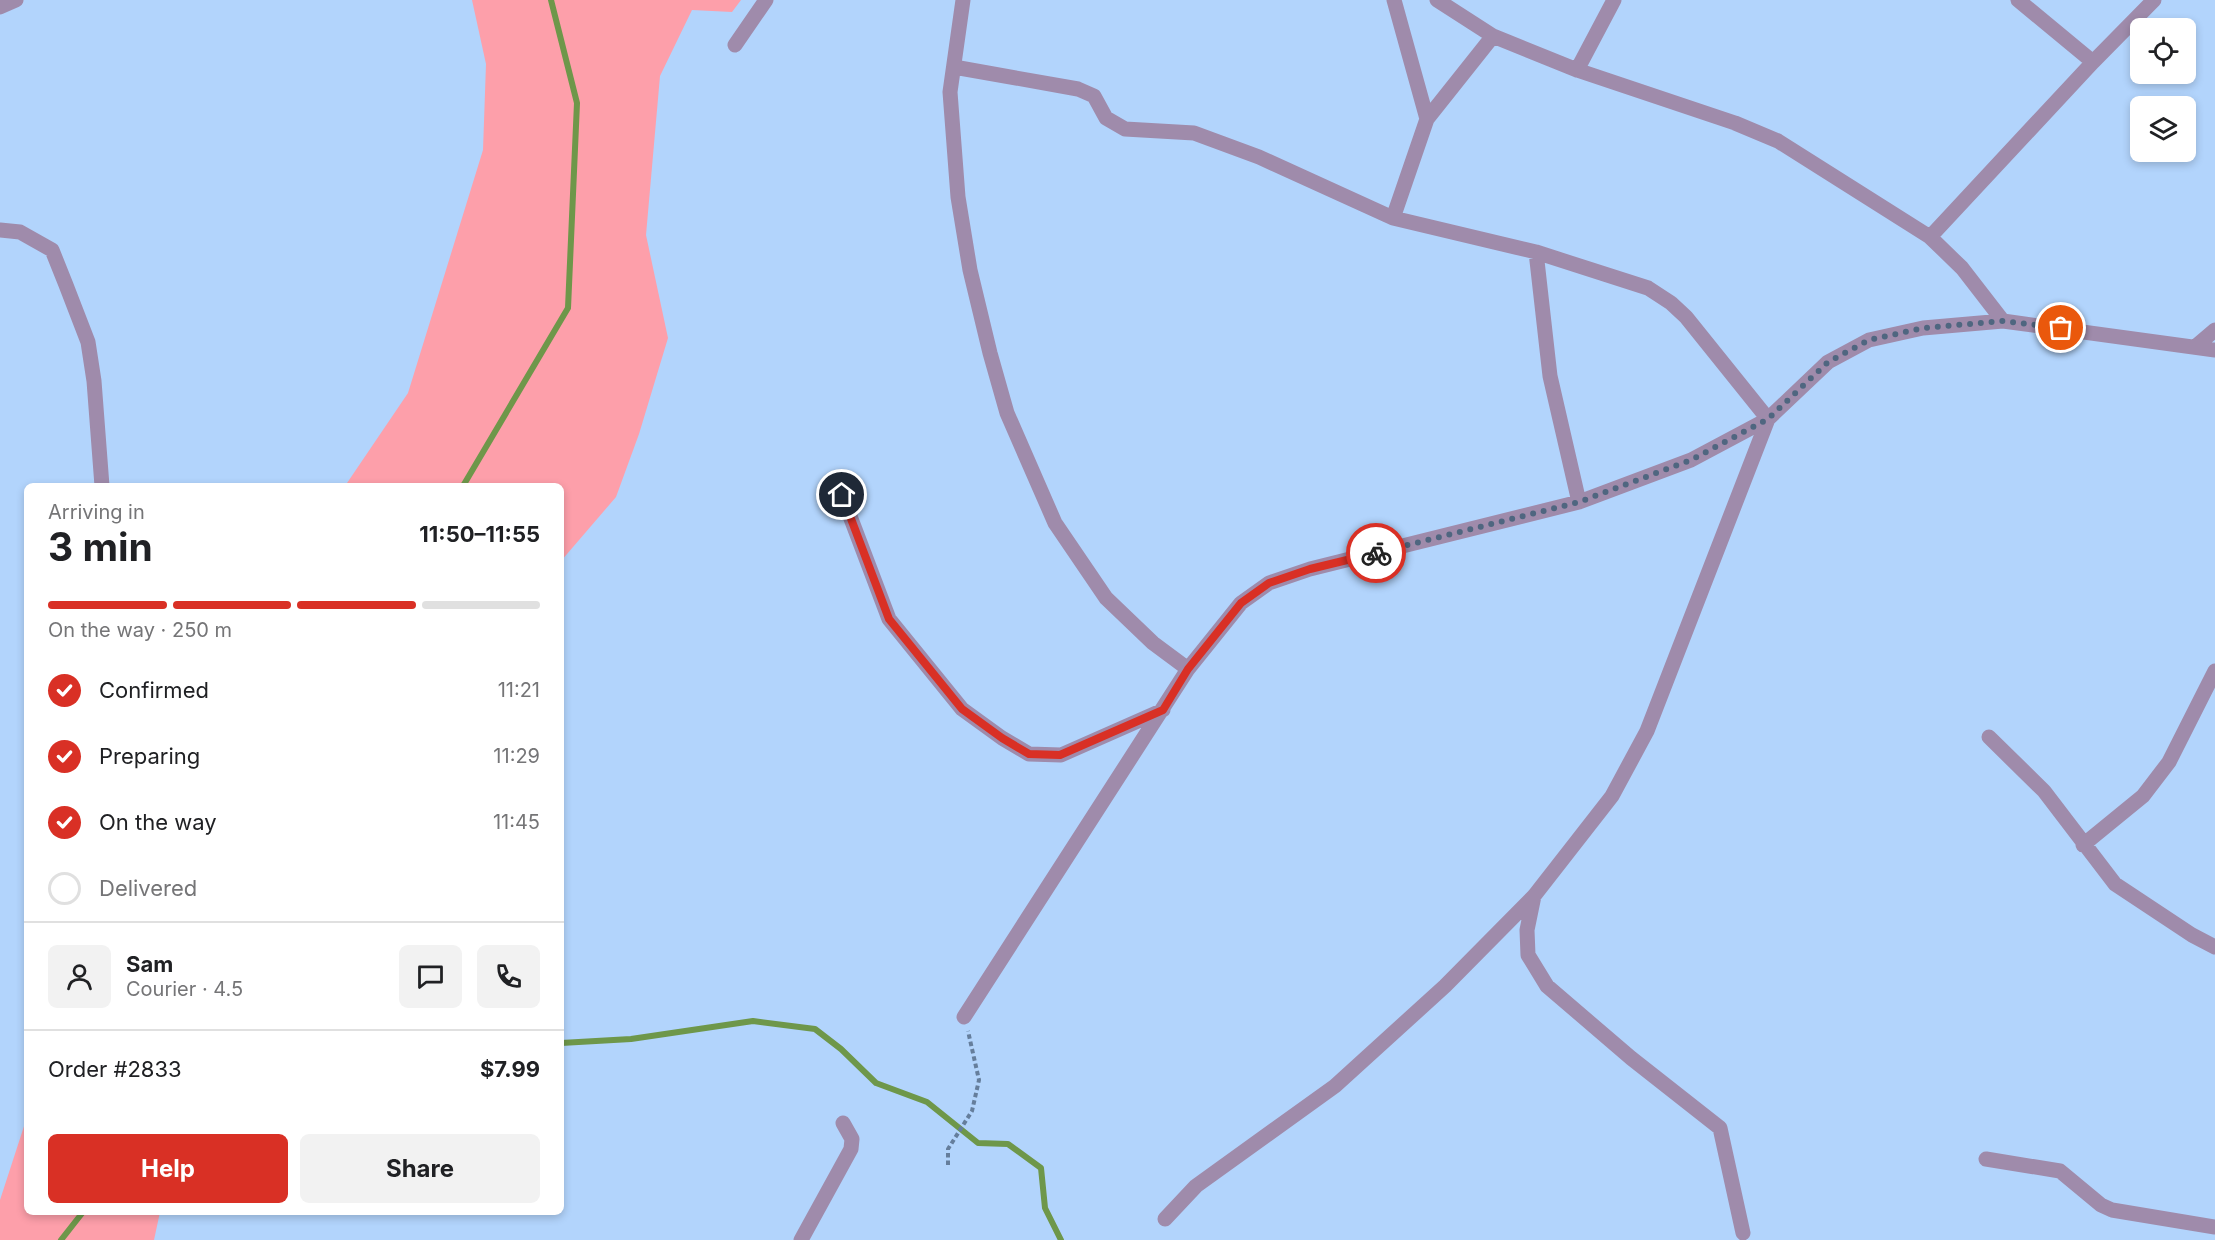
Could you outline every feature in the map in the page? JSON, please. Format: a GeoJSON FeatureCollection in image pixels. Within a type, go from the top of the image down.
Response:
{"type":"FeatureCollection","features":[{"type":"Feature","properties":{"kind":"street"},"geometry":{"type":"LineString","coordinates":[[0,7],[16,0]]}},
{"type":"Feature","properties":{"kind":"street"},"geometry":{"type":"LineString","coordinates":[[735,45],[766,0]]}},
{"type":"Feature","properties":{"kind":"street"},"geometry":{"type":"LineString","coordinates":[[963,0],[950,92],[958,197],[970,270],[1007,413],[1054,523],[1106,598],[1153,642],[1188,669]]}},
{"type":"Feature","properties":{"kind":"street"},"geometry":{"type":"LineString","coordinates":[[1394,0],[1427,119]]}},
{"type":"Feature","properties":{"kind":"street"},"geometry":{"type":"LineString","coordinates":[[1437,0],[1493,36],[1577,70],[1735,123],[1778,141],[1930,237],[1962,268],[2003,321]]}},
{"type":"Feature","properties":{"kind":"street"},"geometry":{"type":"LineString","coordinates":[[1577,70],[1614,0]]}},
{"type":"Feature","properties":{"kind":"street"},"geometry":{"type":"LineString","coordinates":[[2018,0],[2093,62]]}},
{"type":"Feature","properties":{"kind":"street"},"geometry":{"type":"LineString","coordinates":[[1930,237],[2154,0]]}},
{"type":"Feature","properties":{"kind":"street"},"geometry":{"type":"LineString","coordinates":[[1393,218],[1427,119],[1493,36]]}},
{"type":"Feature","properties":{"kind":"street"},"geometry":{"type":"LineString","coordinates":[[954,66],[1078,88],[1094,96],[1106,118],[1125,129],[1194,133],[1259,157],[1393,218],[1536,252],[1648,288],[1671,303],[1686,317],[1768,419]]}},
{"type":"Feature","properties":{"kind":"street"},"geometry":{"type":"LineString","coordinates":[[0,230],[20,232],[52,250],[88,342],[94,381],[102,483]]}},
{"type":"Feature","properties":{"kind":"street"},"geometry":{"type":"LineString","coordinates":[[1536,252],[1550,376],[1579,502]]}},
{"type":"Feature","properties":{"kind":"street"},"geometry":{"type":"LineString","coordinates":[[964,1017],[1188,669],[1241,603],[1269,583],[1310,569],[1579,502],[1691,460],[1768,419],[1828,362],[1869,340],[1923,328],[2003,321],[2215,350]]}},
{"type":"Feature","properties":{"kind":"street"},"geometry":{"type":"LineString","coordinates":[[2195,347],[2215,330]]}},
{"type":"Feature","properties":{"kind":"street"},"geometry":{"type":"LineString","coordinates":[[1165,1219],[1196,1186],[1335,1086],[1445,986],[1534,896],[1612,796],[1647,731],[1768,419]]}},
{"type":"Feature","properties":{"kind":"street"},"geometry":{"type":"LineString","coordinates":[[842,495],[889,619],[962,709],[1002,738],[1029,754],[1060,755],[1163,710]]}},
{"type":"Feature","properties":{"kind":"street"},"geometry":{"type":"LineString","coordinates":[[2083,845],[2143,796],[2169,762],[2215,671]]}},
{"type":"Feature","properties":{"kind":"street"},"geometry":{"type":"LineString","coordinates":[[1989,737],[2044,791],[2115,884],[2192,935],[2215,947]]}},
{"type":"Feature","properties":{"kind":"street"},"geometry":{"type":"LineString","coordinates":[[1534,896],[1527,930],[1528,954],[1547,986],[1631,1058],[1720,1128],[1743,1233]]}},
{"type":"Feature","properties":{"kind":"street"},"geometry":{"type":"LineString","coordinates":[[801,1240],[851,1149],[852,1139],[843,1124]]}},
{"type":"Feature","properties":{"kind":"street"},"geometry":{"type":"LineString","coordinates":[[1986,1160],[2061,1171],[2102,1205],[2112,1210],[2215,1227]]}},
{"type":"Feature","properties":{"kind":"path"},"geometry":{"type":"LineString","coordinates":[[948,1165],[948,1149],[972,1111],[980,1080],[964,1017]]}},
{"type":"Feature","properties":{"kind":"shaded area"},"geometry":{"type":"Polygon","coordinates":[[[472,0],[741,0],[732,12],[692,10],[660,76],[646,235],[668,338],[639,434],[616,497],[564,558],[564,483],[347,483],[408,393],[483,150],[486,64],[472,0]]]}},
{"type":"Feature","properties":{"kind":"shaded area"},"geometry":{"type":"Polygon","coordinates":[[[24,1126],[24,1215],[159,1215],[154,1240],[0,1240],[0,1200],[24,1126]]]}},
{"type":"Feature","properties":{"kind":"waterway"},"geometry":{"type":"LineString","coordinates":[[465,483],[568,308],[577,103],[551,0]]}},
{"type":"Feature","properties":{"kind":"waterway"},"geometry":{"type":"LineString","coordinates":[[564,1043],[631,1039],[753,1021],[815,1029],[841,1049],[876,1083],[927,1102],[978,1143],[1008,1144],[1041,1168],[1045,1208],[1061,1240]]}},
{"type":"Feature","properties":{"kind":"waterway"},"geometry":{"type":"LineString","coordinates":[[61,1240],[81,1215]]}},
{"type":"Feature","properties":{"kind":"way so far"},"geometry":{"type":"LineString","coordinates":[[1376,553],[1579,502],[1691,460],[1768,419],[1828,362],[1869,340],[1923,328],[2003,321],[2061,328]]}},
{"type":"Feature","properties":{"kind":"route"},"geometry":{"type":"LineString","coordinates":[[842,495],[889,619],[962,709],[1029,754],[1060,755],[1163,710],[1188,669],[1241,603],[1269,583],[1310,569],[1376,553]]}}]}
